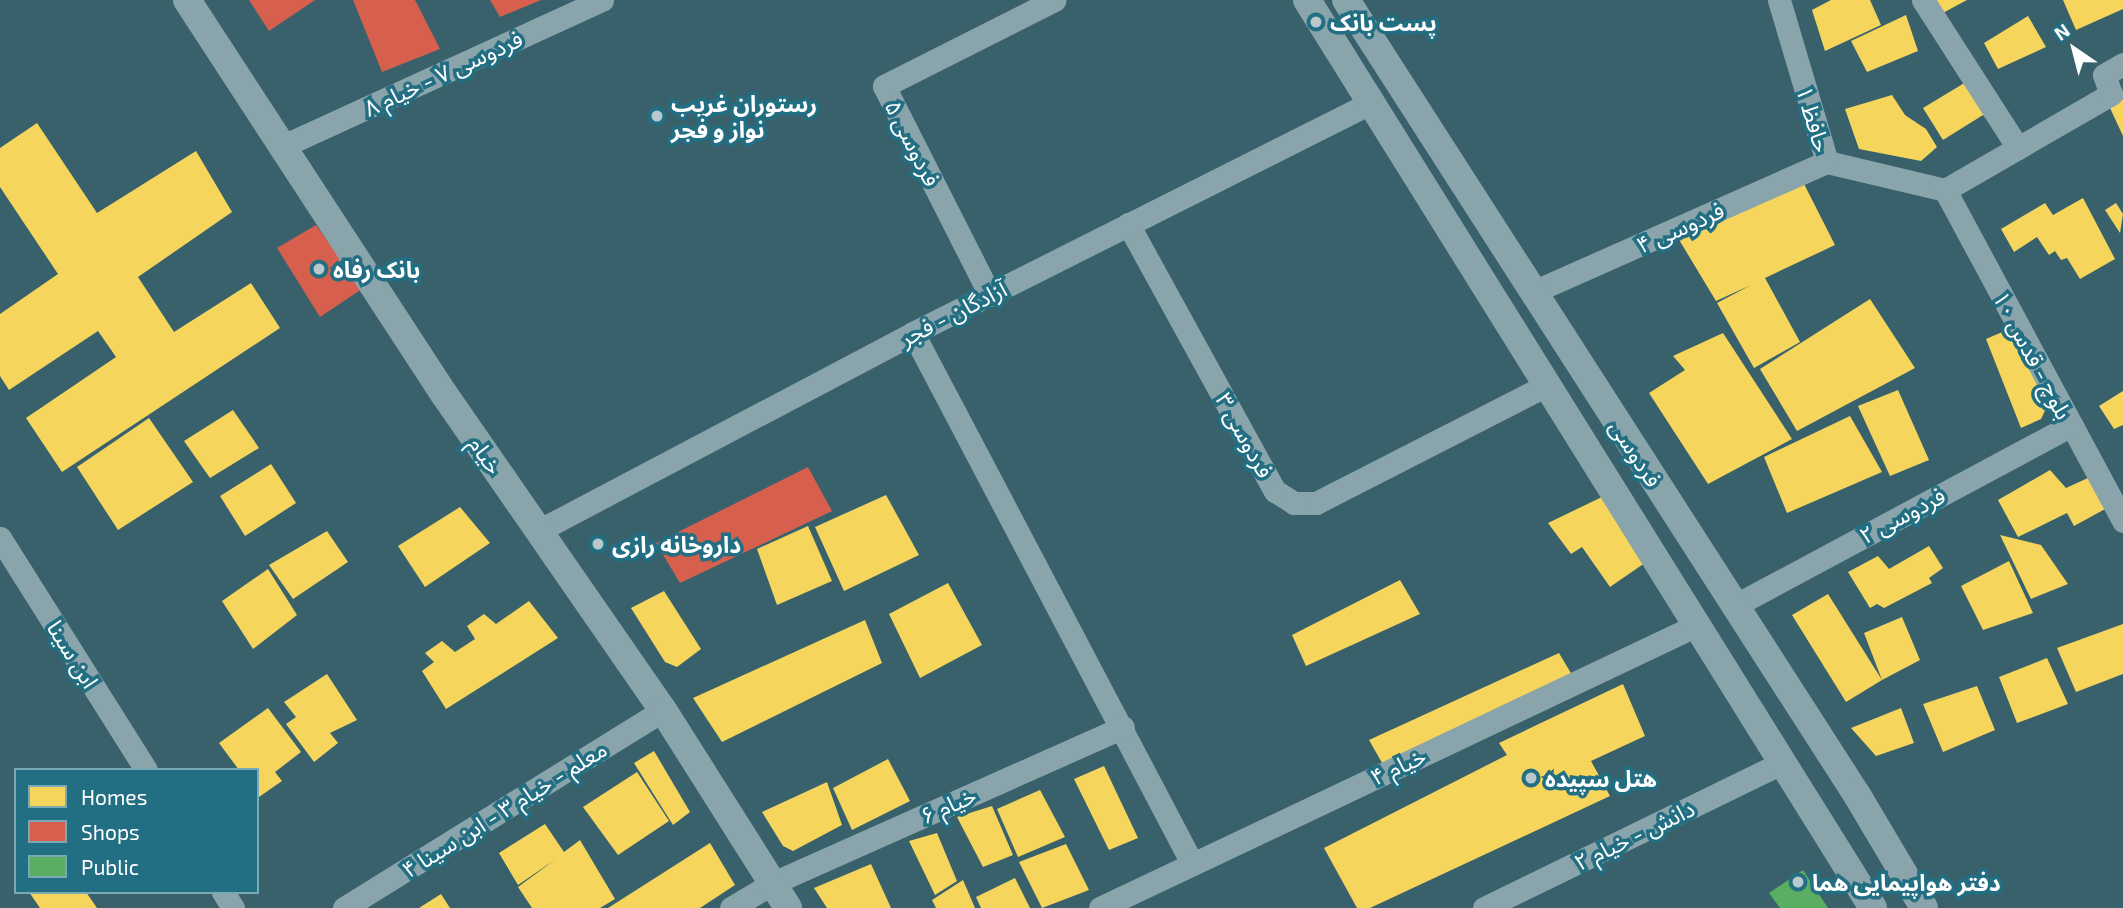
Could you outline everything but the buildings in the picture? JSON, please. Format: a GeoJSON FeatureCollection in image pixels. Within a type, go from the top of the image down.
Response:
{"type":"FeatureCollection","features":[{"type":"Feature","properties":{"kind":"street","name":"خیام"},"geometry":{"type":"LineString","coordinates":[[187,0],[538,531],[663,710],[788,908]]}},
{"type":"Feature","properties":{"kind":"street","name":"فردوسی ۷ - خیام ۸"},"geometry":{"type":"LineString","coordinates":[[283,146],[602,0]]}},
{"type":"Feature","properties":{"kind":"street","name":"فردوسی ۵"},"geometry":{"type":"LineString","coordinates":[[990,295],[884,86],[1054,0]]}},
{"type":"Feature","properties":{"kind":"street","name":"فردوسی"},"geometry":{"type":"LineString","coordinates":[[1307,0],[1873,908]]}},
{"type":"Feature","properties":{"kind":"street","name":"فردوسی"},"geometry":{"type":"LineString","coordinates":[[1346,0],[1857,795],[1924,908]]}},
{"type":"Feature","properties":{"kind":"street","name":"حافظ ۱"},"geometry":{"type":"LineString","coordinates":[[1779,0],[1827,162],[1945,190]]}},
{"type":"Feature","properties":{"kind":"street"},"geometry":{"type":"LineString","coordinates":[[1923,0],[2018,148]]}},
{"type":"Feature","properties":{"kind":"street"},"geometry":{"type":"LineString","coordinates":[[1945,190],[2111,94],[2104,75],[2123,64]]}},
{"type":"Feature","properties":{"kind":"street","name":"آزادگان - فجر"},"geometry":{"type":"LineString","coordinates":[[538,531],[913,333],[1372,102]]}},
{"type":"Feature","properties":{"kind":"street","name":"فردوسی ۴"},"geometry":{"type":"LineString","coordinates":[[1533,292],[1827,162]]}},
{"type":"Feature","properties":{"kind":"street","name":"بلوچ - قدس ۱۰"},"geometry":{"type":"LineString","coordinates":[[1945,190],[2123,521]]}},
{"type":"Feature","properties":{"kind":"street","name":"فردوسی ۳"},"geometry":{"type":"LineString","coordinates":[[1128,224],[1275,491],[1294,503],[1316,503],[1547,384]]}},
{"type":"Feature","properties":{"kind":"street"},"geometry":{"type":"LineString","coordinates":[[913,333],[1123,727],[1192,863]]}},
{"type":"Feature","properties":{"kind":"street","name":"فردوسی ۲"},"geometry":{"type":"LineString","coordinates":[[1734,606],[2071,425]]}},
{"type":"Feature","properties":{"kind":"street","name":"ابن سینا"},"geometry":{"type":"LineString","coordinates":[[0,538],[145,768]]}},
{"type":"Feature","properties":{"kind":"street","name":"خیام ۴"},"geometry":{"type":"LineString","coordinates":[[1100,908],[1697,625]]}},
{"type":"Feature","properties":{"kind":"street","name":"معلم - خیام ۳ - ابن سینا ۴"},"geometry":{"type":"LineString","coordinates":[[344,908],[663,710]]}},
{"type":"Feature","properties":{"kind":"street","name":"خیام ۶"},"geometry":{"type":"LineString","coordinates":[[731,908],[772,883],[1123,727]]}},
{"type":"Feature","properties":{"kind":"street","name":"دانش - خیام ۲"},"geometry":{"type":"LineString","coordinates":[[1484,908],[1783,762]]}},
{"type":"Feature","properties":{"kind":"place","name":"پست بانک"},"geometry":{"type":"Point","coordinates":[1316,22]}},
{"type":"Feature","properties":{"kind":"place","name":"رستوران غریب نواز و فجر"},"geometry":{"type":"Point","coordinates":[657,116]}},
{"type":"Feature","properties":{"kind":"place","name":"بانک رفاه"},"geometry":{"type":"Point","coordinates":[319,269]}},
{"type":"Feature","properties":{"kind":"place","name":"داروخانه رازی"},"geometry":{"type":"Point","coordinates":[598,544]}},
{"type":"Feature","properties":{"kind":"place","name":"هتل سپیده"},"geometry":{"type":"Point","coordinates":[1531,778]}},
{"type":"Feature","properties":{"kind":"place","name":"دفتر هواپیمایی هما"},"geometry":{"type":"Point","coordinates":[1798,882]}}]}
